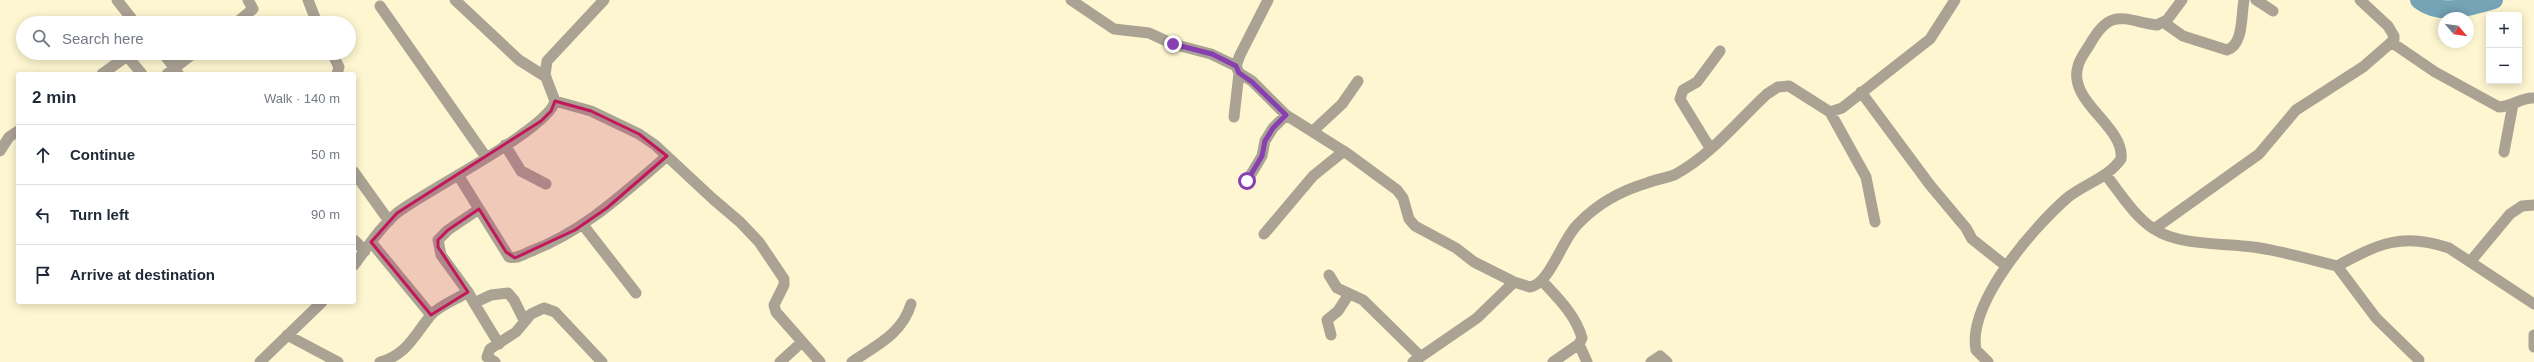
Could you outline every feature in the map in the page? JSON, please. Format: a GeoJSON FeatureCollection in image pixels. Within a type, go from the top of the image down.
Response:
{"type":"FeatureCollection","features":[{"type":"Feature","properties":{"kind":"street"},"geometry":{"type":"LineString","coordinates":[[117,0],[130,16]]}},
{"type":"Feature","properties":{"kind":"street"},"geometry":{"type":"LineString","coordinates":[[244,16],[253,9],[248,0]]}},
{"type":"Feature","properties":{"kind":"street"},"geometry":{"type":"LineString","coordinates":[[308,0],[314,16]]}},
{"type":"Feature","properties":{"kind":"street"},"geometry":{"type":"LineString","coordinates":[[455,0],[519,60],[546,77]]}},
{"type":"Feature","properties":{"kind":"street"},"geometry":{"type":"LineString","coordinates":[[356,262],[389,221],[409,205],[505,145],[544,118],[551,111],[555,101],[546,77],[545,67],[550,56],[604,0]]}},
{"type":"Feature","properties":{"kind":"street"},"geometry":{"type":"LineString","coordinates":[[1071,0],[1114,29],[1149,33],[1173,44],[1212,54],[1237,70],[1252,82],[1286,115],[1344,151],[1397,190],[1403,198],[1409,219],[1415,226],[1456,248],[1474,262],[1514,282],[1530,287],[1543,282],[1566,238],[1577,224],[1604,201],[1647,183],[1675,174],[1710,148],[1767,94],[1778,87],[1789,86],[1830,112],[1866,177],[1875,222]]}},
{"type":"Feature","properties":{"kind":"street"},"geometry":{"type":"LineString","coordinates":[[1234,117],[1237,70],[1240,55],[1268,0]]}},
{"type":"Feature","properties":{"kind":"street"},"geometry":{"type":"LineString","coordinates":[[1830,112],[1842,108],[1930,39],[1955,0]]}},
{"type":"Feature","properties":{"kind":"street"},"geometry":{"type":"LineString","coordinates":[[1988,362],[1976,350],[1976,333],[1992,291],[2006,266],[2032,234],[2068,198],[2106,174],[2121,159],[2121,148],[2080,90],[2077,77],[2078,65],[2092,39],[2105,25],[2115,18],[2127,17],[2157,25],[2163,22],[2182,0]]}},
{"type":"Feature","properties":{"kind":"street"},"geometry":{"type":"LineString","coordinates":[[2163,22],[2183,36],[2228,50],[2232,48],[2237,41],[2244,0]]}},
{"type":"Feature","properties":{"kind":"street"},"geometry":{"type":"LineString","coordinates":[[2256,0],[2273,11]]}},
{"type":"Feature","properties":{"kind":"street"},"geometry":{"type":"LineString","coordinates":[[2154,229],[2259,154],[2296,110],[2363,67],[2391,42],[2394,36],[2392,31],[2360,0]]}},
{"type":"Feature","properties":{"kind":"street"},"geometry":{"type":"LineString","coordinates":[[380,6],[486,157]]}},
{"type":"Feature","properties":{"kind":"street"},"geometry":{"type":"LineString","coordinates":[[2391,42],[2435,72],[2499,108],[2513,104],[2533,95]]}},
{"type":"Feature","properties":{"kind":"street"},"geometry":{"type":"LineString","coordinates":[[1710,148],[1680,100],[1683,90],[1697,82],[1720,51]]}},
{"type":"Feature","properties":{"kind":"street"},"geometry":{"type":"LineString","coordinates":[[105,72],[120,60]]}},
{"type":"Feature","properties":{"kind":"street"},"geometry":{"type":"LineString","coordinates":[[131,60],[140,72]]}},
{"type":"Feature","properties":{"kind":"street"},"geometry":{"type":"LineString","coordinates":[[167,60],[173,72],[186,60]]}},
{"type":"Feature","properties":{"kind":"street"},"geometry":{"type":"LineString","coordinates":[[336,60],[339,67],[337,72]]}},
{"type":"Feature","properties":{"kind":"street"},"geometry":{"type":"LineString","coordinates":[[1312,131],[1342,104],[1358,81]]}},
{"type":"Feature","properties":{"kind":"street"},"geometry":{"type":"LineString","coordinates":[[1861,92],[1930,185],[1966,228],[1972,239],[2006,266]]}},
{"type":"Feature","properties":{"kind":"street"},"geometry":{"type":"LineString","coordinates":[[555,101],[591,111],[639,134],[667,156],[740,222],[759,242],[784,279],[784,285],[775,299],[774,308],[820,362]]}},
{"type":"Feature","properties":{"kind":"street"},"geometry":{"type":"LineString","coordinates":[[2504,152],[2513,104]]}},
{"type":"Feature","properties":{"kind":"street"},"geometry":{"type":"LineString","coordinates":[[1247,181],[1262,156],[1265,141],[1273,128],[1286,115]]}},
{"type":"Feature","properties":{"kind":"street"},"geometry":{"type":"LineString","coordinates":[[0,150],[9,137],[16,132]]}},
{"type":"Feature","properties":{"kind":"street"},"geometry":{"type":"LineString","coordinates":[[505,145],[521,170],[546,184]]}},
{"type":"Feature","properties":{"kind":"street"},"geometry":{"type":"LineString","coordinates":[[1264,234],[1313,176],[1344,151]]}},
{"type":"Feature","properties":{"kind":"street"},"geometry":{"type":"LineString","coordinates":[[458,175],[512,258],[543,247],[583,225],[607,208],[667,156]]}},
{"type":"Feature","properties":{"kind":"street"},"geometry":{"type":"LineString","coordinates":[[2106,174],[2154,229],[2175,238],[2254,247],[2337,266],[2376,318],[2419,360]]}},
{"type":"Feature","properties":{"kind":"street"},"geometry":{"type":"LineString","coordinates":[[356,175],[389,221]]}},
{"type":"Feature","properties":{"kind":"street"},"geometry":{"type":"LineString","coordinates":[[2470,262],[2486,245],[2505,219],[2522,206],[2534,205]]}},
{"type":"Feature","properties":{"kind":"street"},"geometry":{"type":"LineString","coordinates":[[479,209],[448,230],[438,240],[441,255],[468,292],[499,344]]}},
{"type":"Feature","properties":{"kind":"street"},"geometry":{"type":"LineString","coordinates":[[583,225],[636,293]]}},
{"type":"Feature","properties":{"kind":"street"},"geometry":{"type":"LineString","coordinates":[[2337,266],[2372,247],[2398,240],[2436,244],[2449,248],[2534,304]]}},
{"type":"Feature","properties":{"kind":"street"},"geometry":{"type":"LineString","coordinates":[[356,241],[368,247],[431,315]]}},
{"type":"Feature","properties":{"kind":"street"},"geometry":{"type":"LineString","coordinates":[[1329,275],[1337,288],[1363,300],[1416,359],[1477,318],[1514,282]]}},
{"type":"Feature","properties":{"kind":"street"},"geometry":{"type":"LineString","coordinates":[[1543,282],[1563,303],[1575,321],[1582,338],[1579,344],[1553,362]]}},
{"type":"Feature","properties":{"kind":"street"},"geometry":{"type":"LineString","coordinates":[[380,362],[390,359],[401,351],[420,332],[431,315],[468,292]]}},
{"type":"Feature","properties":{"kind":"street"},"geometry":{"type":"LineString","coordinates":[[474,303],[491,295],[508,293],[514,300],[524,320]]}},
{"type":"Feature","properties":{"kind":"street"},"geometry":{"type":"LineString","coordinates":[[1331,335],[1327,320],[1338,311],[1349,294]]}},
{"type":"Feature","properties":{"kind":"street"},"geometry":{"type":"LineString","coordinates":[[260,362],[320,304]]}},
{"type":"Feature","properties":{"kind":"street"},"geometry":{"type":"LineString","coordinates":[[852,362],[898,329],[907,316],[911,304]]}},
{"type":"Feature","properties":{"kind":"street"},"geometry":{"type":"LineString","coordinates":[[495,362],[487,357],[490,349],[516,332],[524,320],[544,308],[555,312],[602,362]]}},
{"type":"Feature","properties":{"kind":"street"},"geometry":{"type":"LineString","coordinates":[[287,335],[338,362]]}},
{"type":"Feature","properties":{"kind":"street"},"geometry":{"type":"LineString","coordinates":[[2534,335],[2534,347]]}},
{"type":"Feature","properties":{"kind":"street"},"geometry":{"type":"LineString","coordinates":[[780,362],[802,342]]}},
{"type":"Feature","properties":{"kind":"street"},"geometry":{"type":"LineString","coordinates":[[1579,344],[1587,362]]}},
{"type":"Feature","properties":{"kind":"street"},"geometry":{"type":"LineString","coordinates":[[1651,362],[1660,356],[1667,362]]}},
{"type":"Feature","properties":{"kind":"highlighted area"},"geometry":{"type":"Polygon","coordinates":[[[555,101],[591,111],[639,134],[667,156],[607,208],[575,230],[515,258],[506,252],[479,209],[448,230],[438,240],[438,247],[468,292],[431,315],[371,242],[397,213],[541,121],[551,111],[555,101]]]}},
{"type":"Feature","properties":{"kind":"waterway"},"geometry":{"type":"LineString","coordinates":[[2419,0],[2427,5],[2446,9],[2466,8],[2494,0]]}},
{"type":"Feature","properties":{"kind":"route"},"geometry":{"type":"LineString","coordinates":[[1173,44],[1183,48],[1212,54],[1236,66],[1239,73],[1269,97],[1286,115],[1273,128],[1265,141],[1262,156],[1247,181]]}}]}
